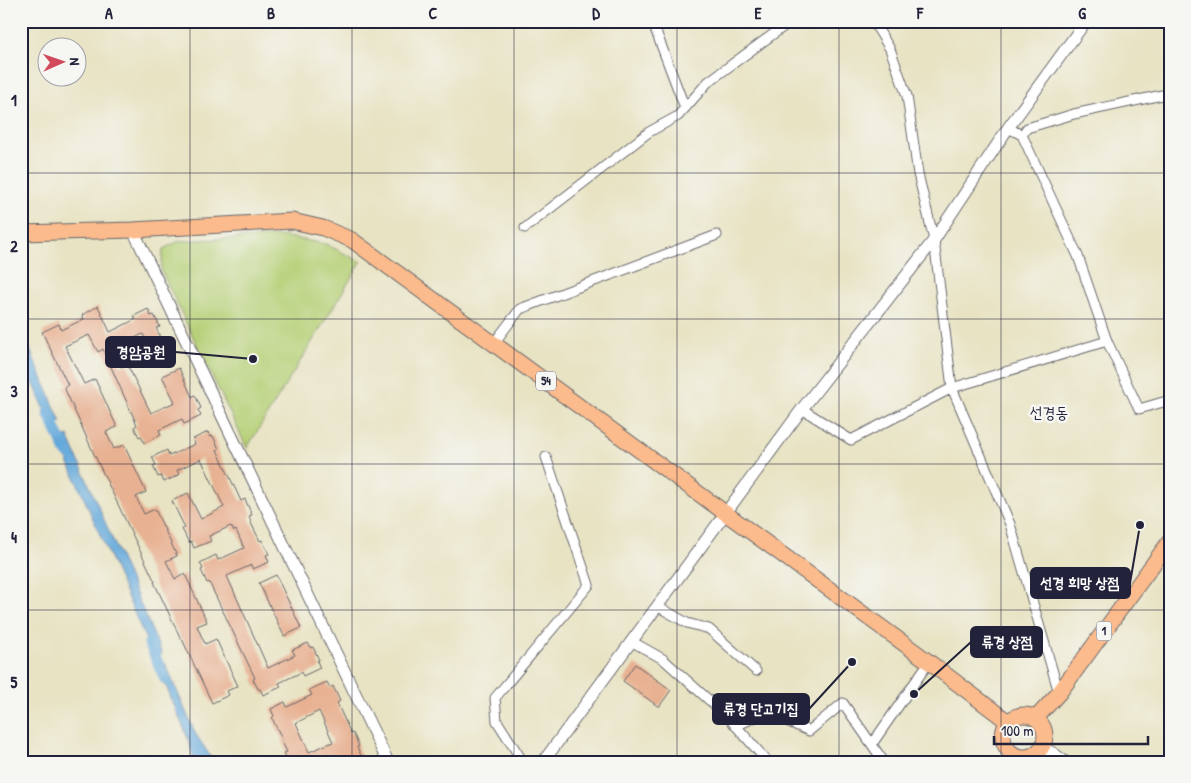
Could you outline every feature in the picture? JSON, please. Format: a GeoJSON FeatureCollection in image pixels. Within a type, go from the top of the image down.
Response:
{"type":"FeatureCollection","features":[{"type":"Feature","properties":{"kind":"main road","name":"54"},"geometry":{"type":"LineString","coordinates":[[21,233],[133,230],[292,221],[324,228],[352,240],[929,662],[1007,722]]}},
{"type":"Feature","properties":{"kind":"main road","name":"1"},"geometry":{"type":"LineString","coordinates":[[1036,718],[1059,693],[1170,541]]}},
{"type":"Feature","properties":{"kind":"main road"},"geometry":{"type":"LineString","coordinates":[[1023,714],[1036,718],[1045,729],[1043,748],[1037,754],[1024,758],[1009,758],[1003,743],[1003,730],[1007,722],[1023,714]]}},
{"type":"Feature","properties":{"kind":"street"},"geometry":{"type":"LineString","coordinates":[[652,21],[685,108]]}},
{"type":"Feature","properties":{"kind":"street"},"geometry":{"type":"LineString","coordinates":[[525,228],[649,132],[678,116],[708,82],[791,21]]}},
{"type":"Feature","properties":{"kind":"street"},"geometry":{"type":"LineString","coordinates":[[873,21],[890,49],[907,96],[918,174],[934,240],[952,388],[1010,524],[1059,693]]}},
{"type":"Feature","properties":{"kind":"street"},"geometry":{"type":"LineString","coordinates":[[544,761],[802,409],[934,240],[1008,128],[1086,21]]}},
{"type":"Feature","properties":{"kind":"street"},"geometry":{"type":"LineString","coordinates":[[1022,135],[1026,128],[1074,114],[1162,95]]}},
{"type":"Feature","properties":{"kind":"street"},"geometry":{"type":"LineString","coordinates":[[1008,128],[1022,135],[1078,256],[1107,341],[1139,409],[1170,400]]}},
{"type":"Feature","properties":{"kind":"street"},"geometry":{"type":"LineString","coordinates":[[133,230],[388,762]]}},
{"type":"Feature","properties":{"kind":"street"},"geometry":{"type":"LineString","coordinates":[[494,343],[520,309],[717,234]]}},
{"type":"Feature","properties":{"kind":"street"},"geometry":{"type":"LineString","coordinates":[[802,409],[851,440],[952,388],[1107,341]]}},
{"type":"Feature","properties":{"kind":"street"},"geometry":{"type":"LineString","coordinates":[[523,762],[497,721],[496,698],[589,584],[546,457]]}},
{"type":"Feature","properties":{"kind":"street"},"geometry":{"type":"LineString","coordinates":[[657,606],[687,623],[709,629],[756,671]]}},
{"type":"Feature","properties":{"kind":"street"},"geometry":{"type":"LineString","coordinates":[[632,641],[663,659],[729,718],[767,761]]}},
{"type":"Feature","properties":{"kind":"street"},"geometry":{"type":"LineString","coordinates":[[872,744],[929,662]]}},
{"type":"Feature","properties":{"kind":"street"},"geometry":{"type":"LineString","coordinates":[[736,726],[766,712],[808,731],[843,703],[884,762]]}},
{"type":"Feature","properties":{"kind":"street"},"geometry":{"type":"LineString","coordinates":[[1043,748],[1065,762]]}},
{"type":"Feature","properties":{"kind":"green space"},"geometry":{"type":"Polygon","coordinates":[[[281,236],[326,244],[361,262],[247,448],[161,271],[163,249],[179,241],[281,236]]]}},
{"type":"Feature","properties":{"kind":"water"},"geometry":{"type":"Polygon","coordinates":[[[21,329],[61,422],[52,426],[21,355],[21,329]]]}},
{"type":"Feature","properties":{"kind":"water"},"geometry":{"type":"Polygon","coordinates":[[[68,436],[162,654],[154,658],[58,439],[68,436]]]}},
{"type":"Feature","properties":{"kind":"water"},"geometry":{"type":"Polygon","coordinates":[[[165,663],[195,733],[214,762],[194,762],[189,741],[158,667],[165,663]]]}},
{"type":"Feature","properties":{"kind":"building"},"geometry":{"type":"Polygon","coordinates":[[[98,306],[110,332],[136,319],[134,316],[148,309],[151,316],[154,315],[160,327],[156,328],[169,354],[156,360],[143,334],[112,349],[121,367],[127,364],[151,413],[175,402],[162,376],[179,368],[192,397],[195,395],[201,408],[198,410],[201,416],[184,424],[182,419],[159,430],[161,435],[144,443],[134,427],[137,425],[103,349],[98,352],[89,335],[65,346],[84,384],[95,379],[117,427],[106,432],[114,449],[124,445],[146,492],[136,497],[144,514],[155,509],[177,556],[166,561],[175,579],[185,574],[207,622],[197,626],[205,644],[216,639],[238,686],[227,691],[229,695],[212,703],[93,452],[64,387],[68,385],[42,332],[59,324],[61,330],[84,319],[82,315],[98,306]]]}},
{"type":"Feature","properties":{"kind":"building"},"geometry":{"type":"Polygon","coordinates":[[[208,432],[210,437],[213,436],[219,449],[217,450],[241,501],[245,499],[252,515],[249,516],[251,523],[269,554],[266,555],[269,562],[253,569],[251,565],[227,576],[268,668],[295,655],[292,650],[308,643],[311,648],[313,647],[319,660],[317,661],[320,668],[303,676],[302,672],[279,683],[281,687],[263,695],[253,679],[255,678],[209,582],[207,583],[201,570],[203,569],[200,563],[216,555],[218,560],[244,548],[236,530],[234,531],[231,526],[209,536],[211,541],[194,548],[191,541],[189,543],[182,529],[185,528],[172,501],[188,493],[201,519],[224,507],[201,459],[177,470],[179,475],[164,482],[161,476],[158,477],[153,466],[156,465],[152,457],[167,450],[169,456],[195,444],[193,439],[208,432]]]}},
{"type":"Feature","properties":{"kind":"building"},"geometry":{"type":"Polygon","coordinates":[[[276,575],[301,628],[284,636],[259,583],[276,575]]]}},
{"type":"Feature","properties":{"kind":"building"},"geometry":{"type":"Polygon","coordinates":[[[635,664],[671,690],[659,707],[623,681],[635,664]]]}},
{"type":"Feature","properties":{"kind":"building"},"geometry":{"type":"Polygon","coordinates":[[[327,682],[330,688],[333,686],[340,701],[337,703],[351,734],[353,733],[359,746],[357,747],[364,762],[288,762],[284,753],[287,752],[272,718],[274,716],[271,709],[285,702],[287,707],[312,695],[309,690],[327,682]],[[319,711],[296,723],[309,752],[333,742],[319,711]]]}},
{"type":"Feature","properties":{"kind":"waterway"},"geometry":{"type":"LineString","coordinates":[[48,412],[66,452]]}},
{"type":"Feature","properties":{"kind":"waterway"},"geometry":{"type":"LineString","coordinates":[[149,643],[165,679]]}},
{"type":"Feature","properties":{"kind":"place","name":"경암공원"},"geometry":{"type":"Point","coordinates":[253,359]}},
{"type":"Feature","properties":{"kind":"place","name":"선경 희망 상점"},"geometry":{"type":"Point","coordinates":[1140,525]}},
{"type":"Feature","properties":{"kind":"place","name":"류경 단고기집"},"geometry":{"type":"Point","coordinates":[852,662]}},
{"type":"Feature","properties":{"kind":"place","name":"류경 상점"},"geometry":{"type":"Point","coordinates":[914,694]}},
{"type":"Feature","properties":{"kind":"district","name":"선경동"},"geometry":{"type":"Point","coordinates":[1049,412]}}]}
